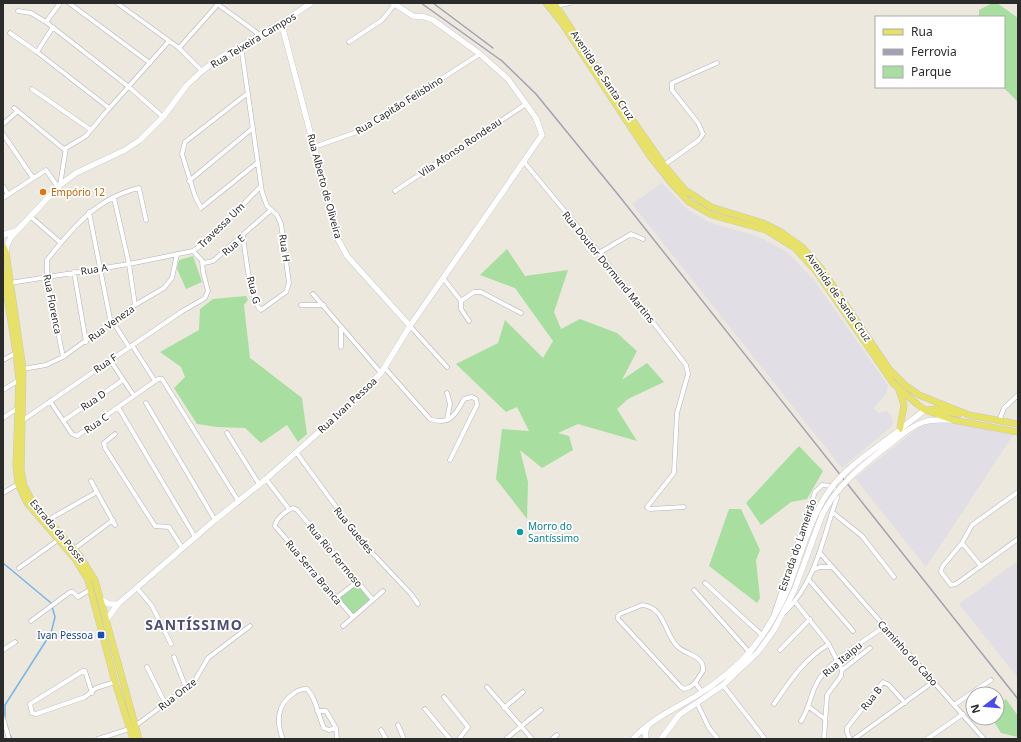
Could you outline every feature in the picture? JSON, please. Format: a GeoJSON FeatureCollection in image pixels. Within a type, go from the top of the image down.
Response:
{"type":"FeatureCollection","features":[{"type":"Feature","properties":{"kind":"main road","name":"Avenida de Santa Cruz"},"geometry":{"type":"LineString","coordinates":[[546,3],[558,18],[650,156],[679,193],[704,212],[766,230],[795,248],[816,270],[881,367],[898,388],[925,410],[953,420]]}},
{"type":"Feature","properties":{"kind":"main road","name":"Avenida de Santa Cruz"},"geometry":{"type":"LineString","coordinates":[[555,4],[617,98],[664,165],[685,190],[702,203],[720,211],[763,223],[796,241],[821,268],[898,379],[919,395],[968,415],[1018,424]]}},
{"type":"Feature","properties":{"kind":"main road","name":"Estrada da Posse"},"geometry":{"type":"LineString","coordinates":[[3,246],[23,369],[16,465],[18,484],[27,503],[80,565],[92,589],[115,682],[132,728],[139,739]]}},
{"type":"Feature","properties":{"kind":"main road","name":"Estrada da Posse"},"geometry":{"type":"LineString","coordinates":[[3,271],[5,296],[16,353],[23,420],[22,479],[30,497],[74,549],[92,574],[102,600],[107,619],[132,728],[133,739]]}},
{"type":"Feature","properties":{"kind":"main road"},"geometry":{"type":"LineString","coordinates":[[898,388],[904,405],[899,432]]}},
{"type":"Feature","properties":{"kind":"main road"},"geometry":{"type":"LineString","coordinates":[[925,410],[936,409],[968,415]]}},
{"type":"Feature","properties":{"kind":"main road"},"geometry":{"type":"LineString","coordinates":[[953,420],[1018,432]]}},
{"type":"Feature","properties":{"kind":"street"},"geometry":{"type":"LineString","coordinates":[[46,22],[60,3]]}},
{"type":"Feature","properties":{"kind":"street"},"geometry":{"type":"LineString","coordinates":[[69,3],[150,63]]}},
{"type":"Feature","properties":{"kind":"street"},"geometry":{"type":"LineString","coordinates":[[117,3],[179,48],[202,71]]}},
{"type":"Feature","properties":{"kind":"street"},"geometry":{"type":"LineString","coordinates":[[179,48],[217,3],[260,35]]}},
{"type":"Feature","properties":{"kind":"street"},"geometry":{"type":"LineString","coordinates":[[555,4],[570,3]]}},
{"type":"Feature","properties":{"kind":"street","name":"Rua Teixeira Campos"},"geometry":{"type":"LineString","coordinates":[[5,255],[9,240],[16,231],[59,186],[76,174],[132,146],[163,117],[187,85],[202,71],[218,59],[280,23],[308,4]]}},
{"type":"Feature","properties":{"kind":"street"},"geometry":{"type":"LineString","coordinates":[[349,42],[382,20],[394,4],[414,16],[425,17],[433,20],[480,54],[508,79],[526,104]]}},
{"type":"Feature","properties":{"kind":"street"},"geometry":{"type":"LineString","coordinates":[[18,11],[31,13],[46,22],[129,87],[163,117]]}},
{"type":"Feature","properties":{"kind":"street","name":"Rua Alberto de Oliveira"},"geometry":{"type":"LineString","coordinates":[[280,23],[342,248],[354,265],[410,326]]}},
{"type":"Feature","properties":{"kind":"street"},"geometry":{"type":"LineString","coordinates":[[36,52],[53,28]]}},
{"type":"Feature","properties":{"kind":"street"},"geometry":{"type":"LineString","coordinates":[[10,33],[109,108]]}},
{"type":"Feature","properties":{"kind":"street"},"geometry":{"type":"LineString","coordinates":[[65,150],[83,140],[109,108],[169,41]]}},
{"type":"Feature","properties":{"kind":"street","name":"Rua H"},"geometry":{"type":"LineString","coordinates":[[242,46],[261,186],[264,200],[279,218],[283,232],[289,283],[288,290]]}},
{"type":"Feature","properties":{"kind":"street","name":"Rua Capitão Felisbino"},"geometry":{"type":"LineString","coordinates":[[314,147],[360,131],[480,54]]}},
{"type":"Feature","properties":{"kind":"street"},"geometry":{"type":"LineString","coordinates":[[664,165],[699,140],[703,134],[698,124],[672,90],[672,83],[717,63]]}},
{"type":"Feature","properties":{"kind":"street"},"geometry":{"type":"LineString","coordinates":[[32,89],[91,130]]}},
{"type":"Feature","properties":{"kind":"street"},"geometry":{"type":"LineString","coordinates":[[248,94],[185,142],[182,154],[198,205],[203,208],[257,163]]}},
{"type":"Feature","properties":{"kind":"street","name":"Rua Ivan Pessoa"},"geometry":{"type":"LineString","coordinates":[[107,619],[118,604],[215,520],[266,479],[355,400],[385,368],[410,326],[539,141],[542,135],[540,126],[526,104]]}},
{"type":"Feature","properties":{"kind":"street","name":"Vila Afonso Rondeau"},"geometry":{"type":"LineString","coordinates":[[395,191],[526,104]]}},
{"type":"Feature","properties":{"kind":"street"},"geometry":{"type":"LineString","coordinates":[[3,124],[16,110],[65,150]]}},
{"type":"Feature","properties":{"kind":"street"},"geometry":{"type":"LineString","coordinates":[[190,181],[253,128]]}},
{"type":"Feature","properties":{"kind":"street"},"geometry":{"type":"LineString","coordinates":[[3,134],[33,178]]}},
{"type":"Feature","properties":{"kind":"street"},"geometry":{"type":"LineString","coordinates":[[59,186],[65,150]]}},
{"type":"Feature","properties":{"kind":"street","name":"Rua Doutor Dormund Martins"},"geometry":{"type":"LineString","coordinates":[[524,162],[599,253],[686,365],[688,374],[677,413],[674,472],[647,507],[650,509],[684,507]]}},
{"type":"Feature","properties":{"kind":"street"},"geometry":{"type":"LineString","coordinates":[[3,198],[46,170],[59,186]]}},
{"type":"Feature","properties":{"kind":"street"},"geometry":{"type":"LineString","coordinates":[[3,186],[8,194]]}},
{"type":"Feature","properties":{"kind":"street","name":"Travessa Um"},"geometry":{"type":"LineString","coordinates":[[177,254],[193,251],[210,239],[261,186]]}},
{"type":"Feature","properties":{"kind":"street","name":"Rua Florenca"},"geometry":{"type":"LineString","coordinates":[[63,357],[47,277],[47,260],[89,212],[114,198],[139,188],[146,220]]}},
{"type":"Feature","properties":{"kind":"street"},"geometry":{"type":"LineString","coordinates":[[114,198],[129,264],[135,305]]}},
{"type":"Feature","properties":{"kind":"street","name":"Rua E"},"geometry":{"type":"LineString","coordinates":[[202,261],[207,263],[213,261],[271,210]]}},
{"type":"Feature","properties":{"kind":"street"},"geometry":{"type":"LineString","coordinates":[[89,212],[112,323],[155,381]]}},
{"type":"Feature","properties":{"kind":"street"},"geometry":{"type":"LineString","coordinates":[[31,217],[61,243]]}},
{"type":"Feature","properties":{"kind":"street","name":"Rua Teixeira Campos"},"geometry":{"type":"LineString","coordinates":[[3,235],[16,231]]}},
{"type":"Feature","properties":{"kind":"street"},"geometry":{"type":"LineString","coordinates":[[599,253],[631,234],[643,239]]}},
{"type":"Feature","properties":{"kind":"street","name":"Rua G"},"geometry":{"type":"LineString","coordinates":[[243,236],[254,296],[259,309],[266,307],[288,290]]}},
{"type":"Feature","properties":{"kind":"street"},"geometry":{"type":"LineString","coordinates":[[193,251],[202,261]]}},
{"type":"Feature","properties":{"kind":"street","name":"Rua A"},"geometry":{"type":"LineString","coordinates":[[10,283],[129,264],[177,254]]}},
{"type":"Feature","properties":{"kind":"street","name":"Rua Veneza"},"geometry":{"type":"LineString","coordinates":[[23,369],[46,364],[63,357],[86,342],[135,305],[169,283],[177,254]]}},
{"type":"Feature","properties":{"kind":"street","name":"Rua F"},"geometry":{"type":"LineString","coordinates":[[23,420],[207,295],[208,291],[202,261]]}},
{"type":"Feature","properties":{"kind":"street"},"geometry":{"type":"LineString","coordinates":[[74,272],[86,342]]}},
{"type":"Feature","properties":{"kind":"street"},"geometry":{"type":"LineString","coordinates":[[443,278],[461,302],[462,309],[469,321]]}},
{"type":"Feature","properties":{"kind":"street"},"geometry":{"type":"LineString","coordinates":[[461,302],[474,292],[482,292],[521,313]]}},
{"type":"Feature","properties":{"kind":"street"},"geometry":{"type":"LineString","coordinates":[[314,294],[380,373]]}},
{"type":"Feature","properties":{"kind":"street"},"geometry":{"type":"LineString","coordinates":[[301,305],[324,305]]}},
{"type":"Feature","properties":{"kind":"street"},"geometry":{"type":"LineString","coordinates":[[410,326],[447,367]]}},
{"type":"Feature","properties":{"kind":"street"},"geometry":{"type":"LineString","coordinates":[[341,327],[341,348]]}},
{"type":"Feature","properties":{"kind":"street"},"geometry":{"type":"LineString","coordinates":[[3,360],[16,353]]}},
{"type":"Feature","properties":{"kind":"street"},"geometry":{"type":"LineString","coordinates":[[110,360],[134,396],[155,381],[162,379],[239,502]]}},
{"type":"Feature","properties":{"kind":"street"},"geometry":{"type":"LineString","coordinates":[[385,368],[426,416],[434,420],[447,420],[456,414],[464,399],[472,396],[476,399],[477,405],[450,460]]}},
{"type":"Feature","properties":{"kind":"street"},"geometry":{"type":"LineString","coordinates":[[3,390],[19,380]]}},
{"type":"Feature","properties":{"kind":"street","name":"Rua D"},"geometry":{"type":"LineString","coordinates":[[63,420],[123,380]]}},
{"type":"Feature","properties":{"kind":"street"},"geometry":{"type":"LineString","coordinates":[[447,393],[450,404],[447,420]]}},
{"type":"Feature","properties":{"kind":"street"},"geometry":{"type":"LineString","coordinates":[[999,421],[1004,408],[1018,395]]}},
{"type":"Feature","properties":{"kind":"street","name":"Rua D"},"geometry":{"type":"LineString","coordinates":[[118,407],[134,396]]}},
{"type":"Feature","properties":{"kind":"street"},"geometry":{"type":"LineString","coordinates":[[50,401],[63,420]]}},
{"type":"Feature","properties":{"kind":"street"},"geometry":{"type":"LineString","coordinates":[[146,403],[215,520]]}},
{"type":"Feature","properties":{"kind":"street"},"geometry":{"type":"LineString","coordinates":[[118,407],[195,537]]}},
{"type":"Feature","properties":{"kind":"street","name":"Rua C"},"geometry":{"type":"LineString","coordinates":[[63,420],[72,434],[76,436],[118,407]]}},
{"type":"Feature","properties":{"kind":"street"},"geometry":{"type":"LineString","coordinates":[[3,418],[21,410],[30,415]]}},
{"type":"Feature","properties":{"kind":"street","name":"Estrada do Lameirão"},"geometry":{"type":"LineString","coordinates":[[633,739],[648,724],[702,692],[730,672],[750,653],[763,636],[788,589],[813,522],[825,498],[836,483],[846,473],[925,410]]}},
{"type":"Feature","properties":{"kind":"street","name":"Estrada do Lameirão"},"geometry":{"type":"LineString","coordinates":[[661,739],[679,715],[723,685],[758,652],[784,613],[794,592],[822,515],[830,500],[858,470],[899,432],[926,420],[953,420]]}},
{"type":"Feature","properties":{"kind":"street"},"geometry":{"type":"LineString","coordinates":[[227,433],[260,484]]}},
{"type":"Feature","properties":{"kind":"street"},"geometry":{"type":"LineString","coordinates":[[115,434],[104,443],[105,448],[155,526],[169,527],[183,549]]}},
{"type":"Feature","properties":{"kind":"street","name":"Rua Guedes"},"geometry":{"type":"LineString","coordinates":[[296,452],[361,541],[411,594],[418,604]]}},
{"type":"Feature","properties":{"kind":"street"},"geometry":{"type":"LineString","coordinates":[[266,479],[289,509]]}},
{"type":"Feature","properties":{"kind":"street"},"geometry":{"type":"LineString","coordinates":[[91,481],[115,525]]}},
{"type":"Feature","properties":{"kind":"street"},"geometry":{"type":"LineString","coordinates":[[3,493],[18,484]]}},
{"type":"Feature","properties":{"kind":"street","name":"Estrada do Lameirão"},"geometry":{"type":"LineString","coordinates":[[773,618],[776,603],[815,492],[822,485],[832,486],[836,490],[838,498],[832,512],[820,552],[809,580],[795,602],[784,613]]}},
{"type":"Feature","properties":{"kind":"street"},"geometry":{"type":"LineString","coordinates":[[48,520],[97,492]]}},
{"type":"Feature","properties":{"kind":"street"},"geometry":{"type":"LineString","coordinates":[[1018,492],[972,525],[962,543],[942,567],[941,572],[951,584],[956,584],[1018,539]]}},
{"type":"Feature","properties":{"kind":"street","name":"Rua Rio Formoso"},"geometry":{"type":"LineString","coordinates":[[289,509],[293,508],[297,510],[373,600]]}},
{"type":"Feature","properties":{"kind":"street","name":"Rua Serra Branca"},"geometry":{"type":"LineString","coordinates":[[289,509],[277,520],[275,524],[276,528],[353,617]]}},
{"type":"Feature","properties":{"kind":"street"},"geometry":{"type":"LineString","coordinates":[[832,512],[862,536],[894,577]]}},
{"type":"Feature","properties":{"kind":"street"},"geometry":{"type":"LineString","coordinates":[[74,549],[113,520]]}},
{"type":"Feature","properties":{"kind":"street"},"geometry":{"type":"LineString","coordinates":[[19,568],[58,540]]}},
{"type":"Feature","properties":{"kind":"street"},"geometry":{"type":"LineString","coordinates":[[962,543],[981,566]]}},
{"type":"Feature","properties":{"kind":"street","name":"Caminho do Cabo"},"geometry":{"type":"LineString","coordinates":[[820,552],[884,627],[984,739]]}},
{"type":"Feature","properties":{"kind":"street"},"geometry":{"type":"LineString","coordinates":[[813,570],[820,567],[832,567]]}},
{"type":"Feature","properties":{"kind":"street"},"geometry":{"type":"LineString","coordinates":[[809,580],[853,631]]}},
{"type":"Feature","properties":{"kind":"street"},"geometry":{"type":"LineString","coordinates":[[336,598],[357,582]]}},
{"type":"Feature","properties":{"kind":"street"},"geometry":{"type":"LineString","coordinates":[[705,583],[763,636]]}},
{"type":"Feature","properties":{"kind":"street"},"geometry":{"type":"LineString","coordinates":[[137,588],[152,606],[171,644]]}},
{"type":"Feature","properties":{"kind":"street"},"geometry":{"type":"LineString","coordinates":[[30,621],[70,592],[73,592],[78,597],[92,589]]}},
{"type":"Feature","properties":{"kind":"street"},"geometry":{"type":"LineString","coordinates":[[694,590],[750,653]]}},
{"type":"Feature","properties":{"kind":"street"},"geometry":{"type":"LineString","coordinates":[[343,626],[383,591]]}},
{"type":"Feature","properties":{"kind":"street"},"geometry":{"type":"LineString","coordinates":[[102,600],[109,604],[118,604]]}},
{"type":"Feature","properties":{"kind":"street"},"geometry":{"type":"LineString","coordinates":[[795,602],[829,644],[842,670],[841,676],[831,687],[828,695],[824,739]]}},
{"type":"Feature","properties":{"kind":"street"},"geometry":{"type":"LineString","coordinates":[[642,606],[658,612],[677,646],[697,657],[702,664],[703,671],[695,683],[688,688],[681,687],[623,625],[618,616],[642,606]]}},
{"type":"Feature","properties":{"kind":"street"},"geometry":{"type":"LineString","coordinates":[[780,650],[810,619]]}},
{"type":"Feature","properties":{"kind":"street","name":"Rua Onze"},"geometry":{"type":"LineString","coordinates":[[132,728],[197,680],[211,655],[250,626]]}},
{"type":"Feature","properties":{"kind":"street","name":"Rua Itaipu"},"geometry":{"type":"LineString","coordinates":[[801,721],[809,707],[818,680],[838,660],[884,627]]}},
{"type":"Feature","properties":{"kind":"street"},"geometry":{"type":"LineString","coordinates":[[3,650],[15,642]]}},
{"type":"Feature","properties":{"kind":"street"},"geometry":{"type":"LineString","coordinates":[[774,704],[801,666],[814,654],[829,644]]}},
{"type":"Feature","properties":{"kind":"street"},"geometry":{"type":"LineString","coordinates":[[842,670],[870,648]]}},
{"type":"Feature","properties":{"kind":"street"},"geometry":{"type":"LineString","coordinates":[[174,657],[186,688]]}},
{"type":"Feature","properties":{"kind":"street"},"geometry":{"type":"LineString","coordinates":[[147,667],[165,703]]}},
{"type":"Feature","properties":{"kind":"street"},"geometry":{"type":"LineString","coordinates":[[92,693],[86,672],[83,670],[30,704],[29,708],[34,714],[85,697],[92,693],[96,688],[115,682]]}},
{"type":"Feature","properties":{"kind":"street"},"geometry":{"type":"LineString","coordinates":[[954,705],[991,680]]}},
{"type":"Feature","properties":{"kind":"street","name":"Rua B"},"geometry":{"type":"LineString","coordinates":[[853,739],[846,732],[847,728],[884,682],[889,685],[905,703]]}},
{"type":"Feature","properties":{"kind":"street"},"geometry":{"type":"LineString","coordinates":[[853,739],[933,682]]}},
{"type":"Feature","properties":{"kind":"street"},"geometry":{"type":"LineString","coordinates":[[695,683],[702,692]]}},
{"type":"Feature","properties":{"kind":"street"},"geometry":{"type":"LineString","coordinates":[[723,685],[765,739]]}},
{"type":"Feature","properties":{"kind":"street"},"geometry":{"type":"LineString","coordinates":[[487,687],[532,739]]}},
{"type":"Feature","properties":{"kind":"street"},"geometry":{"type":"LineString","coordinates":[[283,739],[279,716],[282,704],[287,698],[299,690],[308,689],[324,728],[329,730],[336,728]]}},
{"type":"Feature","properties":{"kind":"street"},"geometry":{"type":"LineString","coordinates":[[504,708],[523,692]]}},
{"type":"Feature","properties":{"kind":"street"},"geometry":{"type":"LineString","coordinates":[[444,698],[468,727],[459,739]]}},
{"type":"Feature","properties":{"kind":"street"},"geometry":{"type":"LineString","coordinates":[[697,703],[709,728],[718,739]]}},
{"type":"Feature","properties":{"kind":"street"},"geometry":{"type":"LineString","coordinates":[[809,707],[825,719]]}},
{"type":"Feature","properties":{"kind":"street"},"geometry":{"type":"LineString","coordinates":[[425,709],[450,739]]}},
{"type":"Feature","properties":{"kind":"street"},"geometry":{"type":"LineString","coordinates":[[507,738],[541,710]]}},
{"type":"Feature","properties":{"kind":"street"},"geometry":{"type":"LineString","coordinates":[[317,711],[326,711],[336,728],[336,739]]}},
{"type":"Feature","properties":{"kind":"street"},"geometry":{"type":"LineString","coordinates":[[927,739],[963,714]]}},
{"type":"Feature","properties":{"kind":"street"},"geometry":{"type":"LineString","coordinates":[[3,718],[9,739]]}},
{"type":"Feature","properties":{"kind":"street"},"geometry":{"type":"LineString","coordinates":[[646,739],[645,733],[648,724]]}},
{"type":"Feature","properties":{"kind":"street"},"geometry":{"type":"LineString","coordinates":[[398,725],[404,739]]}},
{"type":"Feature","properties":{"kind":"street"},"geometry":{"type":"LineString","coordinates":[[98,739],[132,728]]}},
{"type":"Feature","properties":{"kind":"street"},"geometry":{"type":"LineString","coordinates":[[381,730],[386,739]]}},
{"type":"Feature","properties":{"kind":"street"},"geometry":{"type":"LineString","coordinates":[[552,739],[557,735]]}},
{"type":"Feature","properties":{"kind":"shaded area"},"geometry":{"type":"Polygon","coordinates":[[[662,183],[687,209],[708,222],[757,236],[787,252],[813,279],[888,385],[886,394],[874,408],[878,413],[887,411],[893,421],[893,425],[842,468],[632,204],[662,183]]]}},
{"type":"Feature","properties":{"kind":"shaded area"},"geometry":{"type":"Polygon","coordinates":[[[927,421],[941,421],[1013,435],[926,567],[855,478],[927,421]]]}},
{"type":"Feature","properties":{"kind":"shaded area"},"geometry":{"type":"Polygon","coordinates":[[[1018,561],[1018,678],[959,604],[1018,561]]]}},
{"type":"Feature","properties":{"kind":"green space"},"geometry":{"type":"Polygon","coordinates":[[[992,3],[997,3],[1018,18],[1018,102],[1004,88],[1005,16],[979,16],[979,10],[992,3]]]}},
{"type":"Feature","properties":{"kind":"green space"},"geometry":{"type":"Polygon","coordinates":[[[507,249],[525,276],[568,270],[554,312],[561,329],[580,319],[617,333],[637,351],[622,380],[647,363],[664,382],[628,399],[617,409],[637,441],[578,424],[558,433],[569,436],[573,450],[542,468],[520,450],[528,482],[527,519],[496,479],[502,429],[529,431],[517,407],[506,412],[456,364],[498,343],[505,320],[543,358],[553,341],[515,288],[480,275],[507,249]]]}},
{"type":"Feature","properties":{"kind":"green space"},"geometry":{"type":"Polygon","coordinates":[[[193,256],[202,282],[186,289],[177,269],[179,260],[193,256]]]}},
{"type":"Feature","properties":{"kind":"green space"},"geometry":{"type":"Polygon","coordinates":[[[246,296],[248,300],[244,305],[250,358],[302,398],[307,434],[298,442],[287,425],[261,443],[245,428],[217,427],[197,424],[174,388],[185,377],[181,367],[160,352],[199,330],[200,309],[213,299],[246,296]]]}},
{"type":"Feature","properties":{"kind":"green space"},"geometry":{"type":"Polygon","coordinates":[[[799,446],[823,471],[807,499],[791,502],[761,525],[746,503],[799,446]]]}},
{"type":"Feature","properties":{"kind":"green space"},"geometry":{"type":"Polygon","coordinates":[[[729,509],[741,509],[760,550],[756,560],[760,598],[757,603],[709,566],[729,509]]]}},
{"type":"Feature","properties":{"kind":"green space"},"geometry":{"type":"Polygon","coordinates":[[[357,582],[373,600],[353,617],[336,598],[357,582]]]}},
{"type":"Feature","properties":{"kind":"green space"},"geometry":{"type":"Polygon","coordinates":[[[1006,699],[1018,716],[1018,737],[1001,733],[997,726],[1005,726],[1006,699]]]}},
{"type":"Feature","properties":{"kind":"waterway"},"geometry":{"type":"LineString","coordinates":[[3,563],[51,603],[55,617],[51,633],[5,705],[5,718]]}},
{"type":"Feature","properties":{"kind":"waterway"},"geometry":{"type":"LineString","coordinates":[[10,735],[12,739]]}},
{"type":"Feature","properties":{"kind":"railway"},"geometry":{"type":"LineString","coordinates":[[421,3],[502,61],[536,94],[620,197],[1018,699]]}},
{"type":"Feature","properties":{"kind":"railway"},"geometry":{"type":"LineString","coordinates":[[433,3],[493,48]]}},
{"type":"Feature","properties":{"kind":"place","name":"Empório 12"},"geometry":{"type":"Point","coordinates":[43,192]}},
{"type":"Feature","properties":{"kind":"place","name":"Morro do Santíssimo"},"geometry":{"type":"Point","coordinates":[520,532]}},
{"type":"Feature","properties":{"kind":"place","name":"Ivan Pessoa"},"geometry":{"type":"Point","coordinates":[101,635]}},
{"type":"Feature","properties":{"kind":"district","name":"SANTÍSSIMO"},"geometry":{"type":"Point","coordinates":[194,624]}}]}
